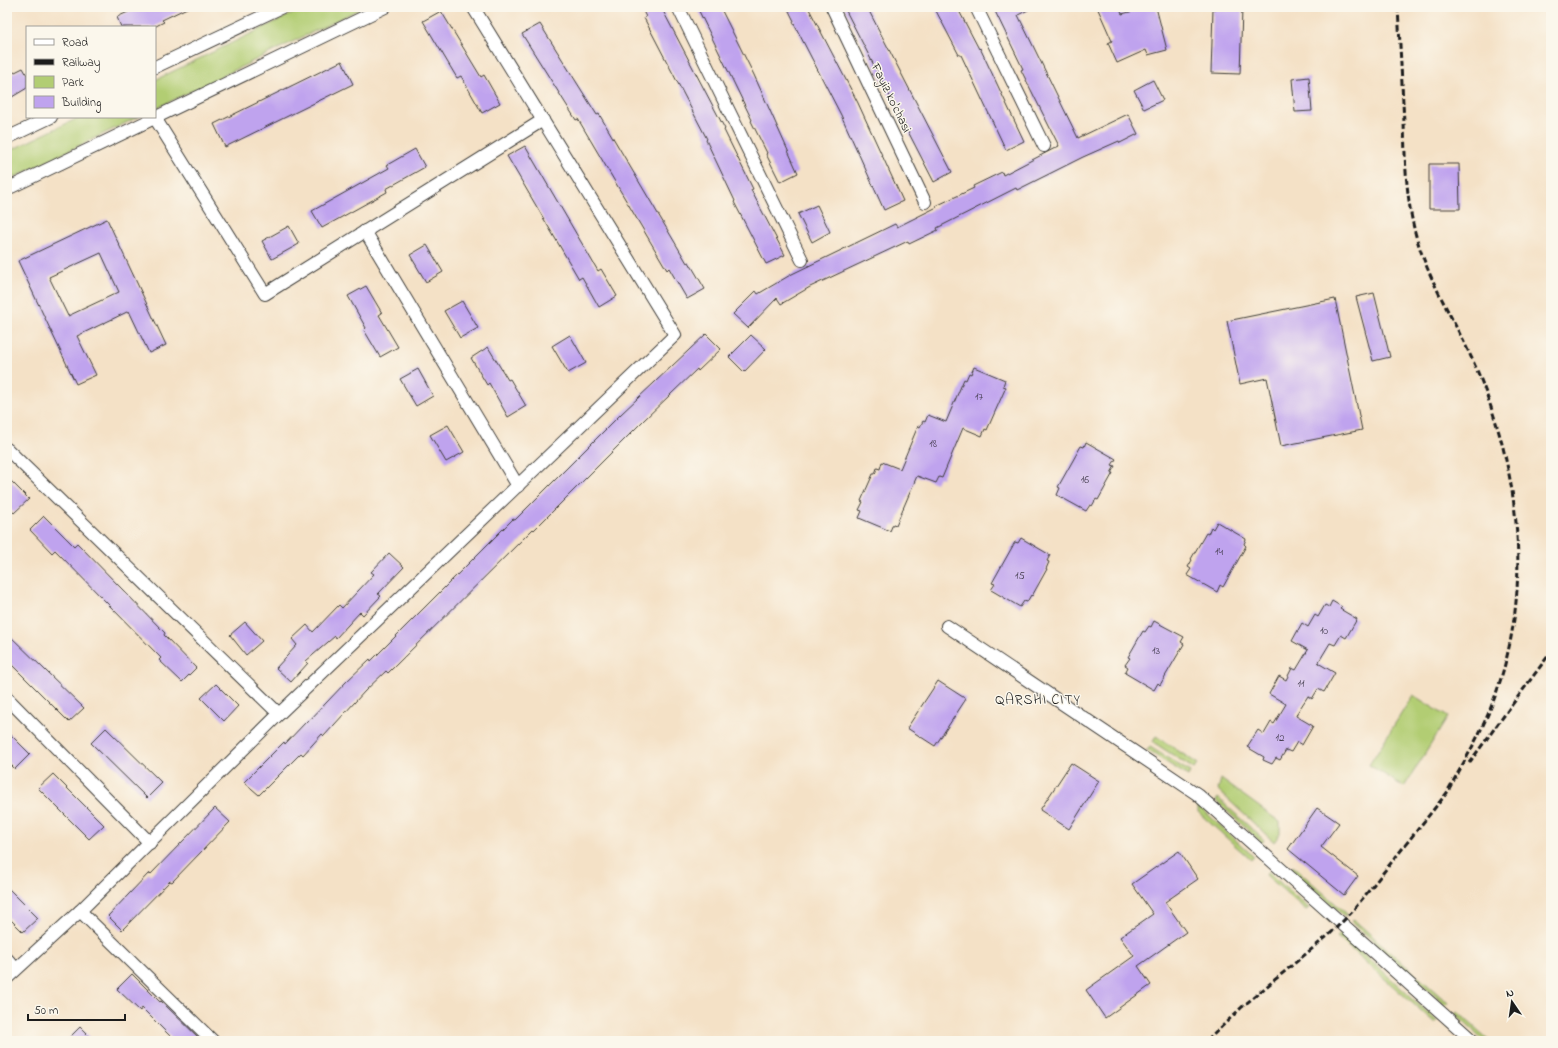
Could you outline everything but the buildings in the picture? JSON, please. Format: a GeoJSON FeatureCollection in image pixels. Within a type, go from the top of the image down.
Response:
{"type":"FeatureCollection","features":[{"type":"Feature","properties":{"kind":"street"},"geometry":{"type":"LineString","coordinates":[[156,67],[282,7]]}},
{"type":"Feature","properties":{"kind":"street"},"geometry":{"type":"LineString","coordinates":[[7,189],[384,7]]}},
{"type":"Feature","properties":{"kind":"street"},"geometry":{"type":"LineString","coordinates":[[7,978],[150,843],[279,714],[675,335],[473,7]]}},
{"type":"Feature","properties":{"kind":"street"},"geometry":{"type":"LineString","coordinates":[[678,7],[802,260]]}},
{"type":"Feature","properties":{"kind":"street","name":"Fayiz ko'chasi"},"geometry":{"type":"LineString","coordinates":[[832,7],[925,202]]}},
{"type":"Feature","properties":{"kind":"street"},"geometry":{"type":"LineString","coordinates":[[976,7],[1044,146]]}},
{"type":"Feature","properties":{"kind":"street"},"geometry":{"type":"LineString","coordinates":[[7,138],[49,118]]}},
{"type":"Feature","properties":{"kind":"street"},"geometry":{"type":"LineString","coordinates":[[156,118],[265,294],[543,120]]}},
{"type":"Feature","properties":{"kind":"street"},"geometry":{"type":"LineString","coordinates":[[365,231],[518,486]]}},
{"type":"Feature","properties":{"kind":"street"},"geometry":{"type":"LineString","coordinates":[[7,449],[279,714]]}},
{"type":"Feature","properties":{"kind":"street"},"geometry":{"type":"LineString","coordinates":[[947,626],[1197,794],[1473,1041]]}},
{"type":"Feature","properties":{"kind":"street"},"geometry":{"type":"LineString","coordinates":[[7,698],[150,843]]}},
{"type":"Feature","properties":{"kind":"street"},"geometry":{"type":"LineString","coordinates":[[80,910],[214,1041]]}},
{"type":"Feature","properties":{"kind":"street"},"geometry":{"type":"LineString","coordinates":[[7,959],[16,969]]}},
{"type":"Feature","properties":{"kind":"green space"},"geometry":{"type":"Polygon","coordinates":[[[306,7],[364,7],[156,109],[156,80],[306,7]]]}},
{"type":"Feature","properties":{"kind":"green space"},"geometry":{"type":"Polygon","coordinates":[[[78,118],[136,118],[7,181],[7,152],[78,118]]]}},
{"type":"Feature","properties":{"kind":"green space"},"geometry":{"type":"Polygon","coordinates":[[[1413,695],[1448,717],[1404,787],[1369,765],[1413,695]]]}},
{"type":"Feature","properties":{"kind":"green space"},"geometry":{"type":"Polygon","coordinates":[[[1156,736],[1198,764],[1194,769],[1153,742],[1156,736]]]}},
{"type":"Feature","properties":{"kind":"green space"},"geometry":{"type":"Polygon","coordinates":[[[1150,747],[1190,772],[1188,776],[1147,750],[1150,747]]]}},
{"type":"Feature","properties":{"kind":"green space"},"geometry":{"type":"Polygon","coordinates":[[[1221,779],[1280,822],[1280,834],[1274,842],[1218,790],[1221,779]]]}},
{"type":"Feature","properties":{"kind":"green space"},"geometry":{"type":"Polygon","coordinates":[[[1218,798],[1264,840],[1262,843],[1216,801],[1218,798]]]}},
{"type":"Feature","properties":{"kind":"green space"},"geometry":{"type":"Polygon","coordinates":[[[1198,805],[1254,857],[1251,860],[1198,812],[1198,805]]]}},
{"type":"Feature","properties":{"kind":"green space"},"geometry":{"type":"Polygon","coordinates":[[[1293,866],[1347,914],[1345,917],[1291,869],[1293,866]]]}},
{"type":"Feature","properties":{"kind":"green space"},"geometry":{"type":"Polygon","coordinates":[[[1268,872],[1309,908],[1306,910],[1266,875],[1268,872]]]}},
{"type":"Feature","properties":{"kind":"green space"},"geometry":{"type":"Polygon","coordinates":[[[1353,919],[1448,1003],[1446,1006],[1351,921],[1353,919]]]}},
{"type":"Feature","properties":{"kind":"green space"},"geometry":{"type":"Polygon","coordinates":[[[1341,933],[1437,1021],[1435,1023],[1337,937],[1341,933]]]}},
{"type":"Feature","properties":{"kind":"green space"},"geometry":{"type":"Polygon","coordinates":[[[1458,1012],[1490,1041],[1485,1041],[1455,1014],[1458,1012]]]}},
{"type":"Feature","properties":{"kind":"railway"},"geometry":{"type":"LineString","coordinates":[[1398,7],[1408,194],[1416,236],[1437,290],[1479,375],[1494,416],[1505,458],[1513,500],[1517,543],[1517,586],[1513,628],[1503,670],[1489,712],[1469,753],[1447,792]]}},
{"type":"Feature","properties":{"kind":"railway"},"geometry":{"type":"LineString","coordinates":[[1469,763],[1551,652]]}},
{"type":"Feature","properties":{"kind":"railway"},"geometry":{"type":"LineString","coordinates":[[1207,1041],[1242,1007],[1331,933],[1351,913],[1450,789]]}},
{"type":"Feature","properties":{"kind":"district","name":"QARSHI CITY"},"geometry":{"type":"Point","coordinates":[1038,700]}}]}
